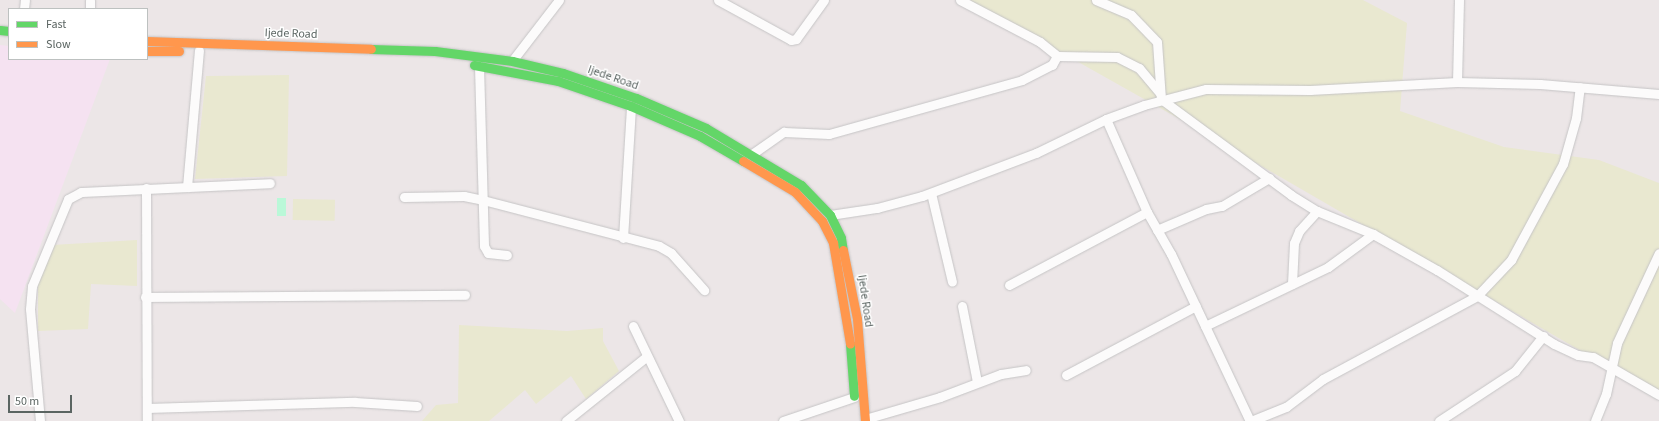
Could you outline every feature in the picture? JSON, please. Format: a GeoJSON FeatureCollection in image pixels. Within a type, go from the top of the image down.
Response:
{"type":"FeatureCollection","features":[{"type":"Feature","properties":{"kind":"main road","name":"Ijede Road"},"geometry":{"type":"LineString","coordinates":[[149,46],[434,51],[512,61],[563,73],[636,98],[706,128],[752,154],[801,185],[830,215],[842,238],[855,312],[862,420]]}},
{"type":"Feature","properties":{"kind":"main road","name":"Ijede Road"},"geometry":{"type":"LineString","coordinates":[[149,46],[199,52],[431,59],[480,66],[558,81],[631,106],[700,136],[746,161],[795,192],[822,221],[833,243],[836,257],[848,322],[854,396],[862,420]]}},
{"type":"Feature","properties":{"kind":"street"},"geometry":{"type":"LineString","coordinates":[[512,61],[559,0]]}},
{"type":"Feature","properties":{"kind":"street"},"geometry":{"type":"LineString","coordinates":[[718,0],[794,40],[824,0]]}},
{"type":"Feature","properties":{"kind":"street"},"geometry":{"type":"LineString","coordinates":[[960,0],[1040,42],[1057,56],[1117,57],[1139,68],[1160,96],[1269,178],[1317,211],[1373,234],[1567,351],[1593,357],[1659,395]]}},
{"type":"Feature","properties":{"kind":"street"},"geometry":{"type":"LineString","coordinates":[[1096,0],[1131,15],[1157,42],[1160,96]]}},
{"type":"Feature","properties":{"kind":"street"},"geometry":{"type":"LineString","coordinates":[[1457,82],[1458,0]]}},
{"type":"Feature","properties":{"kind":"street"},"geometry":{"type":"LineString","coordinates":[[188,187],[199,52]]}},
{"type":"Feature","properties":{"kind":"street"},"geometry":{"type":"LineString","coordinates":[[752,154],[784,132],[829,134],[1022,80],[1052,65],[1057,56]]}},
{"type":"Feature","properties":{"kind":"street"},"geometry":{"type":"LineString","coordinates":[[480,66],[484,250],[507,255]]}},
{"type":"Feature","properties":{"kind":"street"},"geometry":{"type":"LineString","coordinates":[[830,215],[877,208],[931,193],[1036,153],[1106,119],[1160,96],[1206,89],[1310,90],[1457,82],[1580,87],[1659,94]]}},
{"type":"Feature","properties":{"kind":"street"},"geometry":{"type":"LineString","coordinates":[[1106,119],[1147,212],[1196,306],[1251,421],[1286,407],[1323,379],[1477,296],[1511,260],[1563,164],[1576,118],[1580,87]]}},
{"type":"Feature","properties":{"kind":"street"},"geometry":{"type":"LineString","coordinates":[[623,238],[631,106]]}},
{"type":"Feature","properties":{"kind":"street"},"geometry":{"type":"LineString","coordinates":[[1157,230],[1206,209],[1222,206],[1269,178]]}},
{"type":"Feature","properties":{"kind":"street"},"geometry":{"type":"LineString","coordinates":[[40,421],[30,309],[32,286],[68,199],[81,192],[270,183]]}},
{"type":"Feature","properties":{"kind":"street"},"geometry":{"type":"LineString","coordinates":[[146,188],[145,297],[148,408],[147,421]]}},
{"type":"Feature","properties":{"kind":"street"},"geometry":{"type":"LineString","coordinates":[[931,193],[952,282]]}},
{"type":"Feature","properties":{"kind":"street"},"geometry":{"type":"LineString","coordinates":[[404,197],[464,196],[659,246],[672,253],[704,290]]}},
{"type":"Feature","properties":{"kind":"street"},"geometry":{"type":"LineString","coordinates":[[1292,284],[1294,243],[1299,231],[1317,211]]}},
{"type":"Feature","properties":{"kind":"street"},"geometry":{"type":"LineString","coordinates":[[1008,285],[1147,212]]}},
{"type":"Feature","properties":{"kind":"street"},"geometry":{"type":"LineString","coordinates":[[1205,326],[1328,268],[1373,234]]}},
{"type":"Feature","properties":{"kind":"street"},"geometry":{"type":"LineString","coordinates":[[1594,421],[1606,394],[1617,343],[1659,253]]}},
{"type":"Feature","properties":{"kind":"street"},"geometry":{"type":"LineString","coordinates":[[145,297],[465,295]]}},
{"type":"Feature","properties":{"kind":"street"},"geometry":{"type":"LineString","coordinates":[[962,306],[977,382]]}},
{"type":"Feature","properties":{"kind":"street"},"geometry":{"type":"LineString","coordinates":[[1066,375],[1196,306]]}},
{"type":"Feature","properties":{"kind":"street"},"geometry":{"type":"LineString","coordinates":[[633,326],[646,356],[679,421]]}},
{"type":"Feature","properties":{"kind":"street"},"geometry":{"type":"LineString","coordinates":[[1439,421],[1515,371],[1543,336]]}},
{"type":"Feature","properties":{"kind":"street"},"geometry":{"type":"LineString","coordinates":[[566,421],[646,356]]}},
{"type":"Feature","properties":{"kind":"street"},"geometry":{"type":"LineString","coordinates":[[862,420],[940,397],[1001,374],[1026,370]]}},
{"type":"Feature","properties":{"kind":"street"},"geometry":{"type":"LineString","coordinates":[[783,421],[854,396]]}},
{"type":"Feature","properties":{"kind":"street"},"geometry":{"type":"LineString","coordinates":[[148,408],[355,402],[417,406]]}},
{"type":"Feature","properties":{"kind":"shaded area"},"geometry":{"type":"Polygon","coordinates":[[[968,0],[1363,0],[1407,23],[1400,111],[1504,147],[1599,160],[1659,183],[1659,396],[1192,126],[968,0]]]}},
{"type":"Feature","properties":{"kind":"shaded area"},"geometry":{"type":"Polygon","coordinates":[[[0,45],[8,46],[8,60],[110,60],[15,313],[0,299],[0,45]]]}},
{"type":"Feature","properties":{"kind":"shaded area"},"geometry":{"type":"Polygon","coordinates":[[[289,75],[287,176],[195,179],[206,76],[289,75]]]}},
{"type":"Feature","properties":{"kind":"shaded area"},"geometry":{"type":"Polygon","coordinates":[[[277,198],[286,198],[286,216],[277,216],[277,198]]]}},
{"type":"Feature","properties":{"kind":"shaded area"},"geometry":{"type":"Polygon","coordinates":[[[293,199],[335,200],[335,221],[293,220],[293,199]]]}},
{"type":"Feature","properties":{"kind":"shaded area"},"geometry":{"type":"Polygon","coordinates":[[[137,240],[137,286],[91,284],[88,329],[38,331],[38,281],[52,245],[137,240]]]}},
{"type":"Feature","properties":{"kind":"shaded area"},"geometry":{"type":"Polygon","coordinates":[[[459,325],[567,331],[603,328],[603,341],[619,371],[586,399],[571,376],[536,404],[525,390],[489,421],[422,421],[436,405],[458,403],[459,325]]]}},
{"type":"Feature","properties":{"kind":"traffic: fast"},"geometry":{"type":"LineString","coordinates":[[0,30],[8,31]]}},
{"type":"Feature","properties":{"kind":"traffic: fast"},"geometry":{"type":"LineString","coordinates":[[371,49],[435,51],[512,61],[563,73],[636,98],[706,128],[801,185],[830,215],[841,238],[843,250]]}},
{"type":"Feature","properties":{"kind":"traffic: fast"},"geometry":{"type":"LineString","coordinates":[[474,65],[558,81],[631,106],[700,136],[743,161]]}},
{"type":"Feature","properties":{"kind":"traffic: fast"},"geometry":{"type":"LineString","coordinates":[[850,344],[854,396]]}},
{"type":"Feature","properties":{"kind":"traffic: slow"},"geometry":{"type":"LineString","coordinates":[[148,41],[371,49]]}},
{"type":"Feature","properties":{"kind":"traffic: slow"},"geometry":{"type":"LineString","coordinates":[[148,51],[179,51]]}},
{"type":"Feature","properties":{"kind":"traffic: slow"},"geometry":{"type":"LineString","coordinates":[[743,161],[795,192],[822,221],[833,243],[850,344]]}},
{"type":"Feature","properties":{"kind":"traffic: slow"},"geometry":{"type":"LineString","coordinates":[[843,250],[857,319],[865,421]]}}]}
